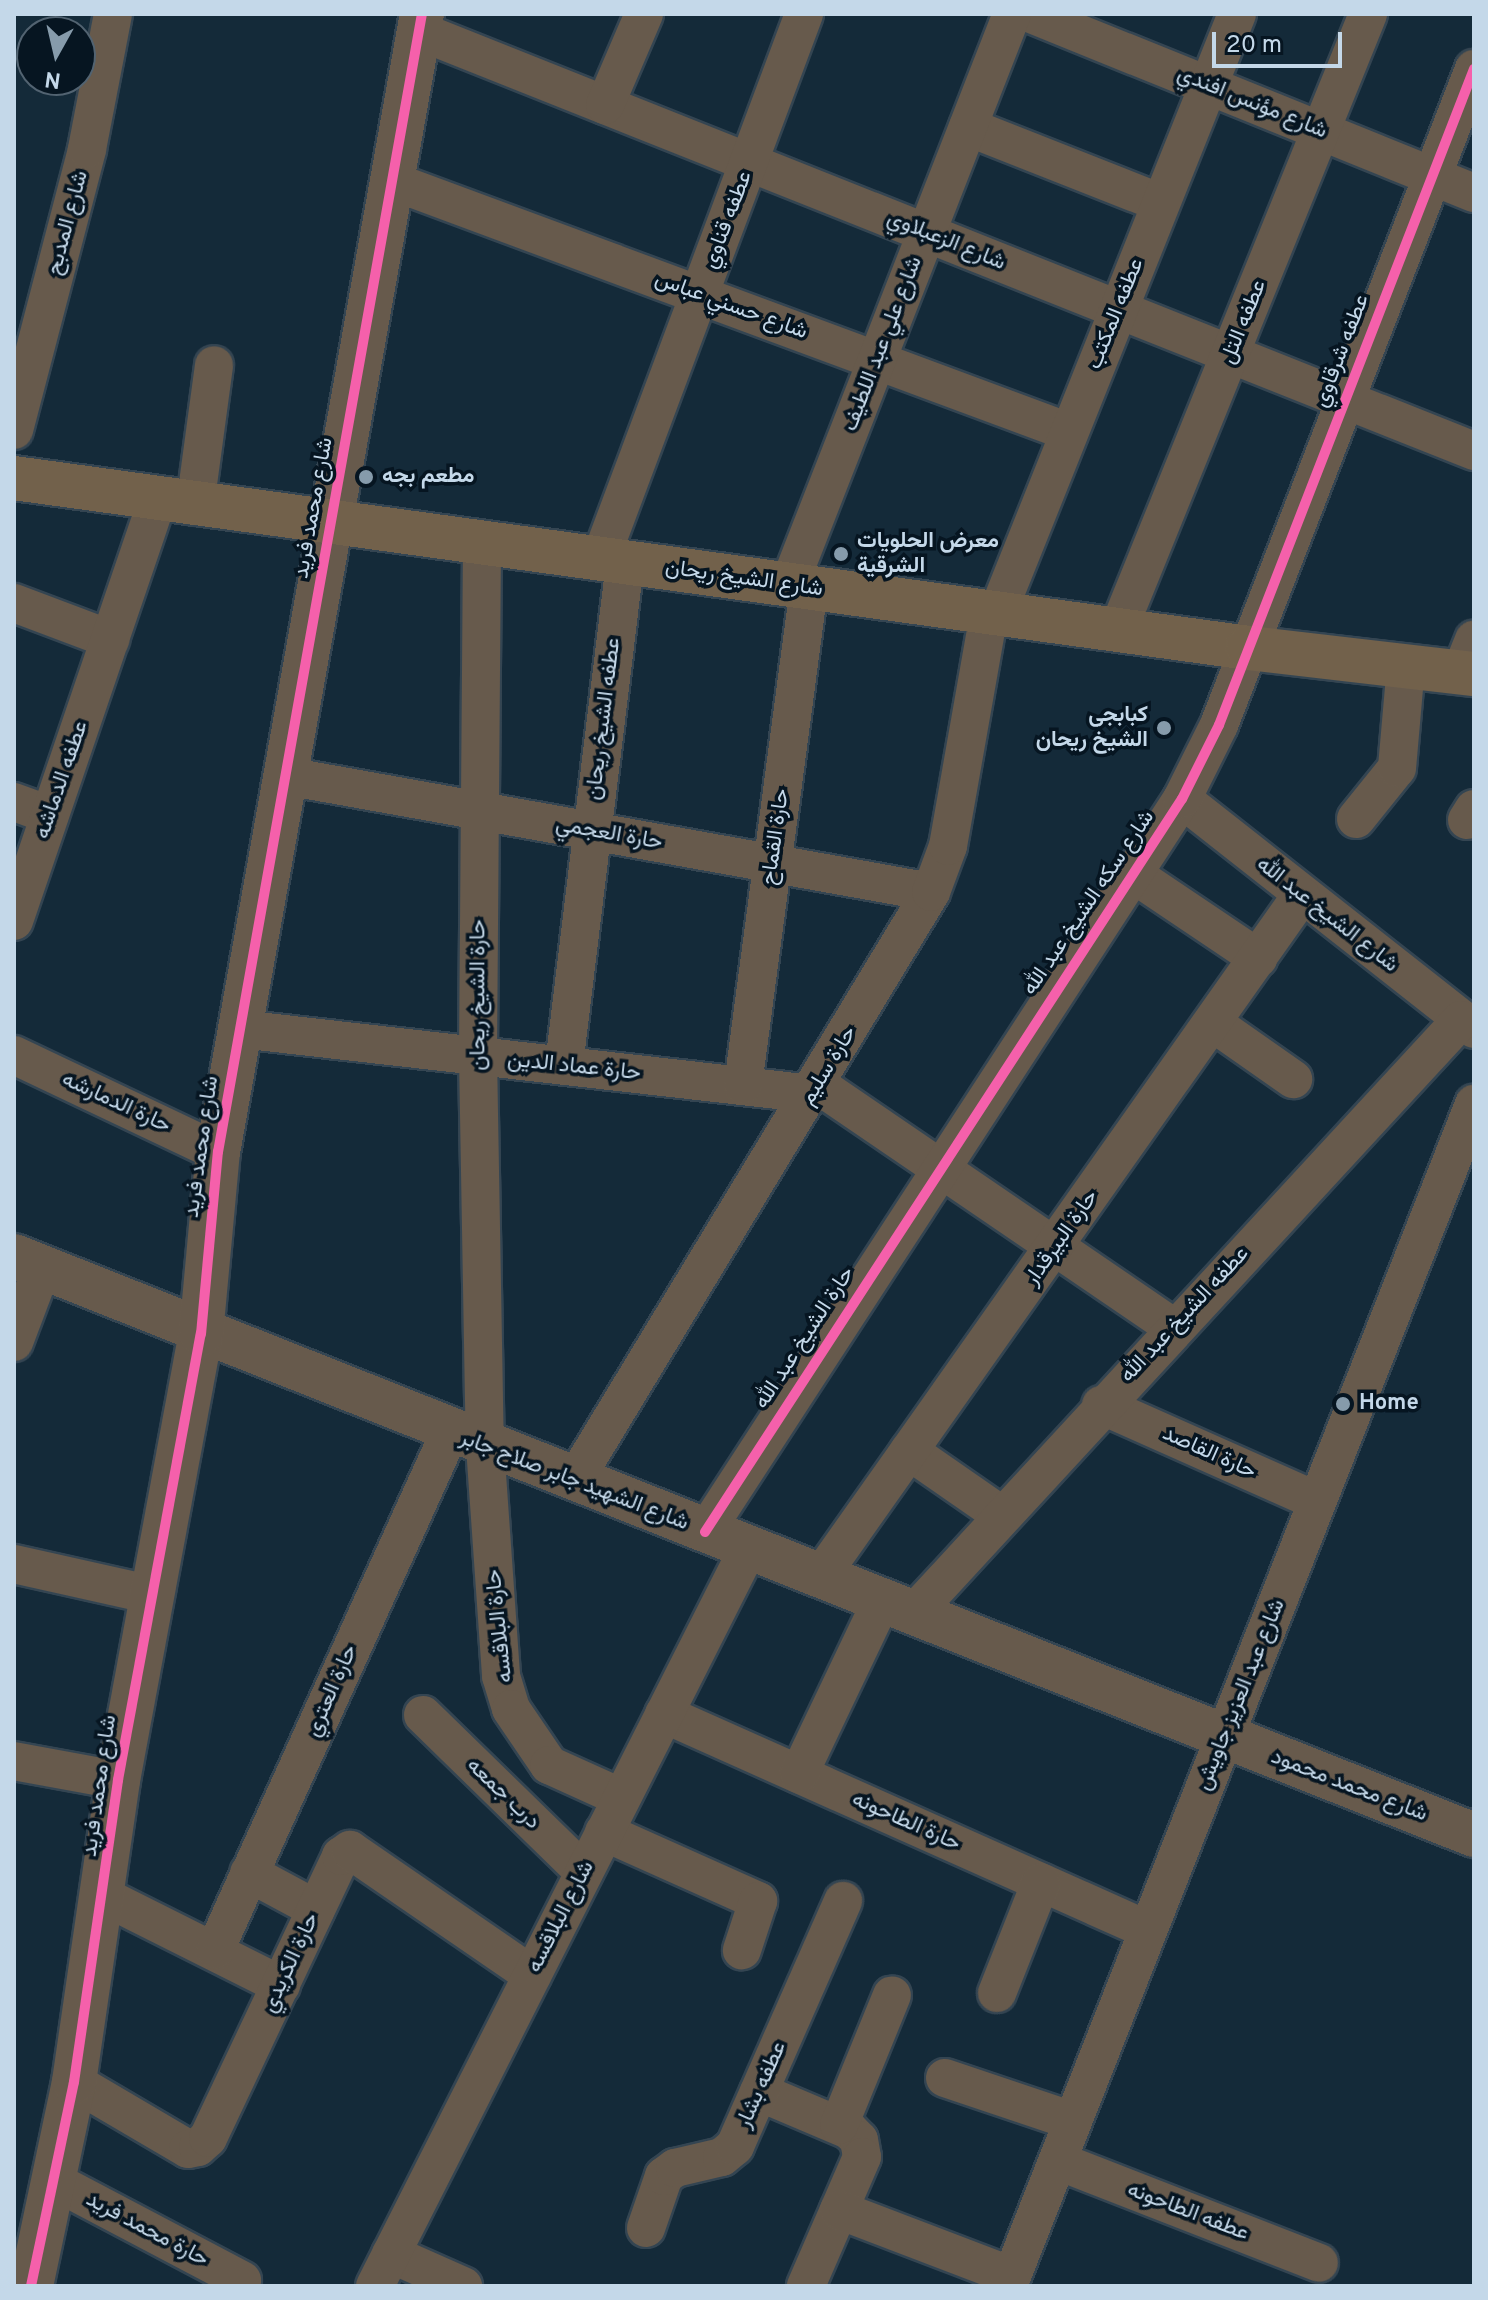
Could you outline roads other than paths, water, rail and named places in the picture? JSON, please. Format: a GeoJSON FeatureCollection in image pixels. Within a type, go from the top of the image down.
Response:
{"type":"FeatureCollection","features":[{"type":"Feature","properties":{"kind":"main road","name":"شارع الشيخ ريحان"},"geometry":{"type":"LineString","coordinates":[[14,478],[176,503],[1248,648],[1406,666],[1470,662]]}},
{"type":"Feature","properties":{"kind":"street","name":"شارع المدبح"},"geometry":{"type":"LineString","coordinates":[[17,405],[87,149],[113,14]]}},
{"type":"Feature","properties":{"kind":"street"},"geometry":{"type":"LineString","coordinates":[[605,105],[644,14]]}},
{"type":"Feature","properties":{"kind":"street","name":"عطفه قناوي"},"geometry":{"type":"LineString","coordinates":[[612,561],[700,295],[804,14]]}},
{"type":"Feature","properties":{"kind":"street","name":"شارع علي عبد اللطيف"},"geometry":{"type":"LineString","coordinates":[[799,587],[877,361],[1012,14]]}},
{"type":"Feature","properties":{"kind":"street","name":"شارع مؤنس افندي"},"geometry":{"type":"LineString","coordinates":[[1031,14],[1474,193]]}},
{"type":"Feature","properties":{"kind":"street","name":"عطفه المكتب"},"geometry":{"type":"LineString","coordinates":[[993,614],[1237,14]]}},
{"type":"Feature","properties":{"kind":"street","name":"عطفه التل"},"geometry":{"type":"LineString","coordinates":[[1118,630],[1368,14]]}},
{"type":"Feature","properties":{"kind":"street","name":"شارع الزعبلاوي"},"geometry":{"type":"LineString","coordinates":[[421,22],[605,105],[1474,451]]}},
{"type":"Feature","properties":{"kind":"street","name":"شارع محمد فريد"},"geometry":{"type":"LineString","coordinates":[[31,2286],[74,2082],[105,1897],[118,1780],[201,1334],[218,1152],[421,22]]}},
{"type":"Feature","properties":{"kind":"street","name":"عطفه شرقاوي"},"geometry":{"type":"LineString","coordinates":[[1248,648],[1430,175],[1474,69]]}},
{"type":"Feature","properties":{"kind":"street"},"geometry":{"type":"LineString","coordinates":[[968,127],[1161,203]]}},
{"type":"Feature","properties":{"kind":"street","name":"شارع حسني عباس"},"geometry":{"type":"LineString","coordinates":[[392,181],[1069,432]]}},
{"type":"Feature","properties":{"kind":"street","name":"عطفه الدماشه"},"geometry":{"type":"LineString","coordinates":[[14,921],[110,639],[176,503],[214,365]]}},
{"type":"Feature","properties":{"kind":"street","name":"حارة الشيخ ريحان"},"geometry":{"type":"LineString","coordinates":[[467,1439],[478,1056],[482,544]]}},
{"type":"Feature","properties":{"kind":"street","name":"عطفه الشيخ ريحان"},"geometry":{"type":"LineString","coordinates":[[564,1065],[590,830],[612,561]]}},
{"type":"Feature","properties":{"kind":"street","name":"حارة القماح"},"geometry":{"type":"LineString","coordinates":[[743,1085],[773,863],[799,587]]}},
{"type":"Feature","properties":{"kind":"street"},"geometry":{"type":"LineString","coordinates":[[14,603],[110,639]]}},
{"type":"Feature","properties":{"kind":"street","name":"حارة سليم"},"geometry":{"type":"LineString","coordinates":[[574,1481],[815,1089],[931,892],[948,846],[993,614]]}},
{"type":"Feature","properties":{"kind":"street","name":"شارع سكه الشيخ عبد الله"},"geometry":{"type":"LineString","coordinates":[[938,1167],[1182,799],[1219,725],[1248,648]]}},
{"type":"Feature","properties":{"kind":"street"},"geometry":{"type":"LineString","coordinates":[[1356,819],[1397,768],[1406,666]]}},
{"type":"Feature","properties":{"kind":"street","name":"حارة العجمي"},"geometry":{"type":"LineString","coordinates":[[286,776],[931,892]]}},
{"type":"Feature","properties":{"kind":"street","name":"شارع الشيخ عبد الله"},"geometry":{"type":"LineString","coordinates":[[1182,799],[1468,1025]]}},
{"type":"Feature","properties":{"kind":"street"},"geometry":{"type":"LineString","coordinates":[[14,802],[50,815]]}},
{"type":"Feature","properties":{"kind":"street"},"geometry":{"type":"LineString","coordinates":[[1133,874],[1258,958]]}},
{"type":"Feature","properties":{"kind":"street","name":"حارة البيرقدار"},"geometry":{"type":"LineString","coordinates":[[820,1577],[1301,896]]}},
{"type":"Feature","properties":{"kind":"street"},"geometry":{"type":"LineString","coordinates":[[1213,1023],[1293,1079]]}},
{"type":"Feature","properties":{"kind":"street","name":"عطفه الشيخ عبد الله"},"geometry":{"type":"LineString","coordinates":[[799,1774],[897,1608],[1000,1514],[1174,1328],[1468,1025]]}},
{"type":"Feature","properties":{"kind":"street","name":"حارة عماد الدين"},"geometry":{"type":"LineString","coordinates":[[240,1029],[743,1085],[815,1089]]}},
{"type":"Feature","properties":{"kind":"street","name":"حارة الدمارشه"},"geometry":{"type":"LineString","coordinates":[[14,1055],[218,1152]]}},
{"type":"Feature","properties":{"kind":"street"},"geometry":{"type":"LineString","coordinates":[[815,1089],[938,1167],[1174,1328]]}},
{"type":"Feature","properties":{"kind":"street","name":"شارع عبد العزيز جاويش"},"geometry":{"type":"LineString","coordinates":[[1010,2281],[1474,1104]]}},
{"type":"Feature","properties":{"kind":"street","name":"حارة الشيخ عبد الله"},"geometry":{"type":"LineString","coordinates":[[705,1532],[938,1167]]}},
{"type":"Feature","properties":{"kind":"street"},"geometry":{"type":"LineString","coordinates":[[14,1342],[28,1262]]}},
{"type":"Feature","properties":{"kind":"street","name":"شارع الشهيد جابر صلاح جابر"},"geometry":{"type":"LineString","coordinates":[[28,1262],[201,1334],[1225,1737]]}},
{"type":"Feature","properties":{"kind":"street","name":"حارة القاصد"},"geometry":{"type":"LineString","coordinates":[[1101,1405],[1317,1501]]}},
{"type":"Feature","properties":{"kind":"street","name":"حارة البلاقسه"},"geometry":{"type":"LineString","coordinates":[[467,1439],[501,1676],[511,1709],[549,1765],[620,1797]]}},
{"type":"Feature","properties":{"kind":"street","name":"حارة العتري"},"geometry":{"type":"LineString","coordinates":[[215,1950],[249,1873],[467,1439]]}},
{"type":"Feature","properties":{"kind":"street"},"geometry":{"type":"LineString","coordinates":[[909,1451],[1000,1514]]}},
{"type":"Feature","properties":{"kind":"street","name":"شارع البلاقسه"},"geometry":{"type":"LineString","coordinates":[[383,2270],[748,1549]]}},
{"type":"Feature","properties":{"kind":"street"},"geometry":{"type":"LineString","coordinates":[[14,1564],[153,1595]]}},
{"type":"Feature","properties":{"kind":"street","name":"حارة الطاحونه"},"geometry":{"type":"LineString","coordinates":[[664,1714],[1148,1930]]}},
{"type":"Feature","properties":{"kind":"street","name":"درب جمعه"},"geometry":{"type":"LineString","coordinates":[[423,1715],[584,1872]]}},
{"type":"Feature","properties":{"kind":"street","name":"شارع محمد محمود"},"geometry":{"type":"LineString","coordinates":[[1225,1737],[1474,1835]]}},
{"type":"Feature","properties":{"kind":"street"},"geometry":{"type":"LineString","coordinates":[[14,1761],[118,1780]]}},
{"type":"Feature","properties":{"kind":"street"},"geometry":{"type":"LineString","coordinates":[[604,1832],[758,1901],[742,1950]]}},
{"type":"Feature","properties":{"kind":"street","name":"حارة الكريدي"},"geometry":{"type":"LineString","coordinates":[[74,2082],[188,2149],[198,2147],[208,2138],[341,1856],[350,1850],[532,1975]]}},
{"type":"Feature","properties":{"kind":"street"},"geometry":{"type":"LineString","coordinates":[[249,1873],[316,1909]]}},
{"type":"Feature","properties":{"kind":"street"},"geometry":{"type":"LineString","coordinates":[[997,1993],[1041,1882]]}},
{"type":"Feature","properties":{"kind":"street"},"geometry":{"type":"LineString","coordinates":[[105,1897],[281,1985]]}},
{"type":"Feature","properties":{"kind":"street","name":"عطفه بشار"},"geometry":{"type":"LineString","coordinates":[[646,2228],[664,2176],[675,2168],[722,2157],[735,2146],[843,1901]]}},
{"type":"Feature","properties":{"kind":"street"},"geometry":{"type":"LineString","coordinates":[[839,2125],[892,1995]]}},
{"type":"Feature","properties":{"kind":"street"},"geometry":{"type":"LineString","coordinates":[[945,2078],[1073,2121]]}},
{"type":"Feature","properties":{"kind":"street"},"geometry":{"type":"LineString","coordinates":[[759,2092],[839,2125],[859,2140],[862,2157],[806,2286]]}},
{"type":"Feature","properties":{"kind":"street","name":"عطفه الطاحونه"},"geometry":{"type":"LineString","coordinates":[[1058,2161],[1319,2263]]}},
{"type":"Feature","properties":{"kind":"street","name":"حارة محمد فريد"},"geometry":{"type":"LineString","coordinates":[[52,2180],[242,2280]]}},
{"type":"Feature","properties":{"kind":"street"},"geometry":{"type":"LineString","coordinates":[[839,2210],[1010,2281]]}},
{"type":"Feature","properties":{"kind":"street"},"geometry":{"type":"LineString","coordinates":[[383,2270],[463,2286]]}},
{"type":"Feature","properties":{"kind":"place","name":"مطعم بجه"},"geometry":{"type":"Point","coordinates":[366,477]}},
{"type":"Feature","properties":{"kind":"place","name":"معرض الحلويات الشرقية"},"geometry":{"type":"Point","coordinates":[841,554]}},
{"type":"Feature","properties":{"kind":"place","name":"كبابجى الشيخ ريحان"},"geometry":{"type":"Point","coordinates":[1164,728]}},
{"type":"Feature","properties":{"kind":"place","name":"Home"},"geometry":{"type":"Point","coordinates":[1343,1404]}}]}
